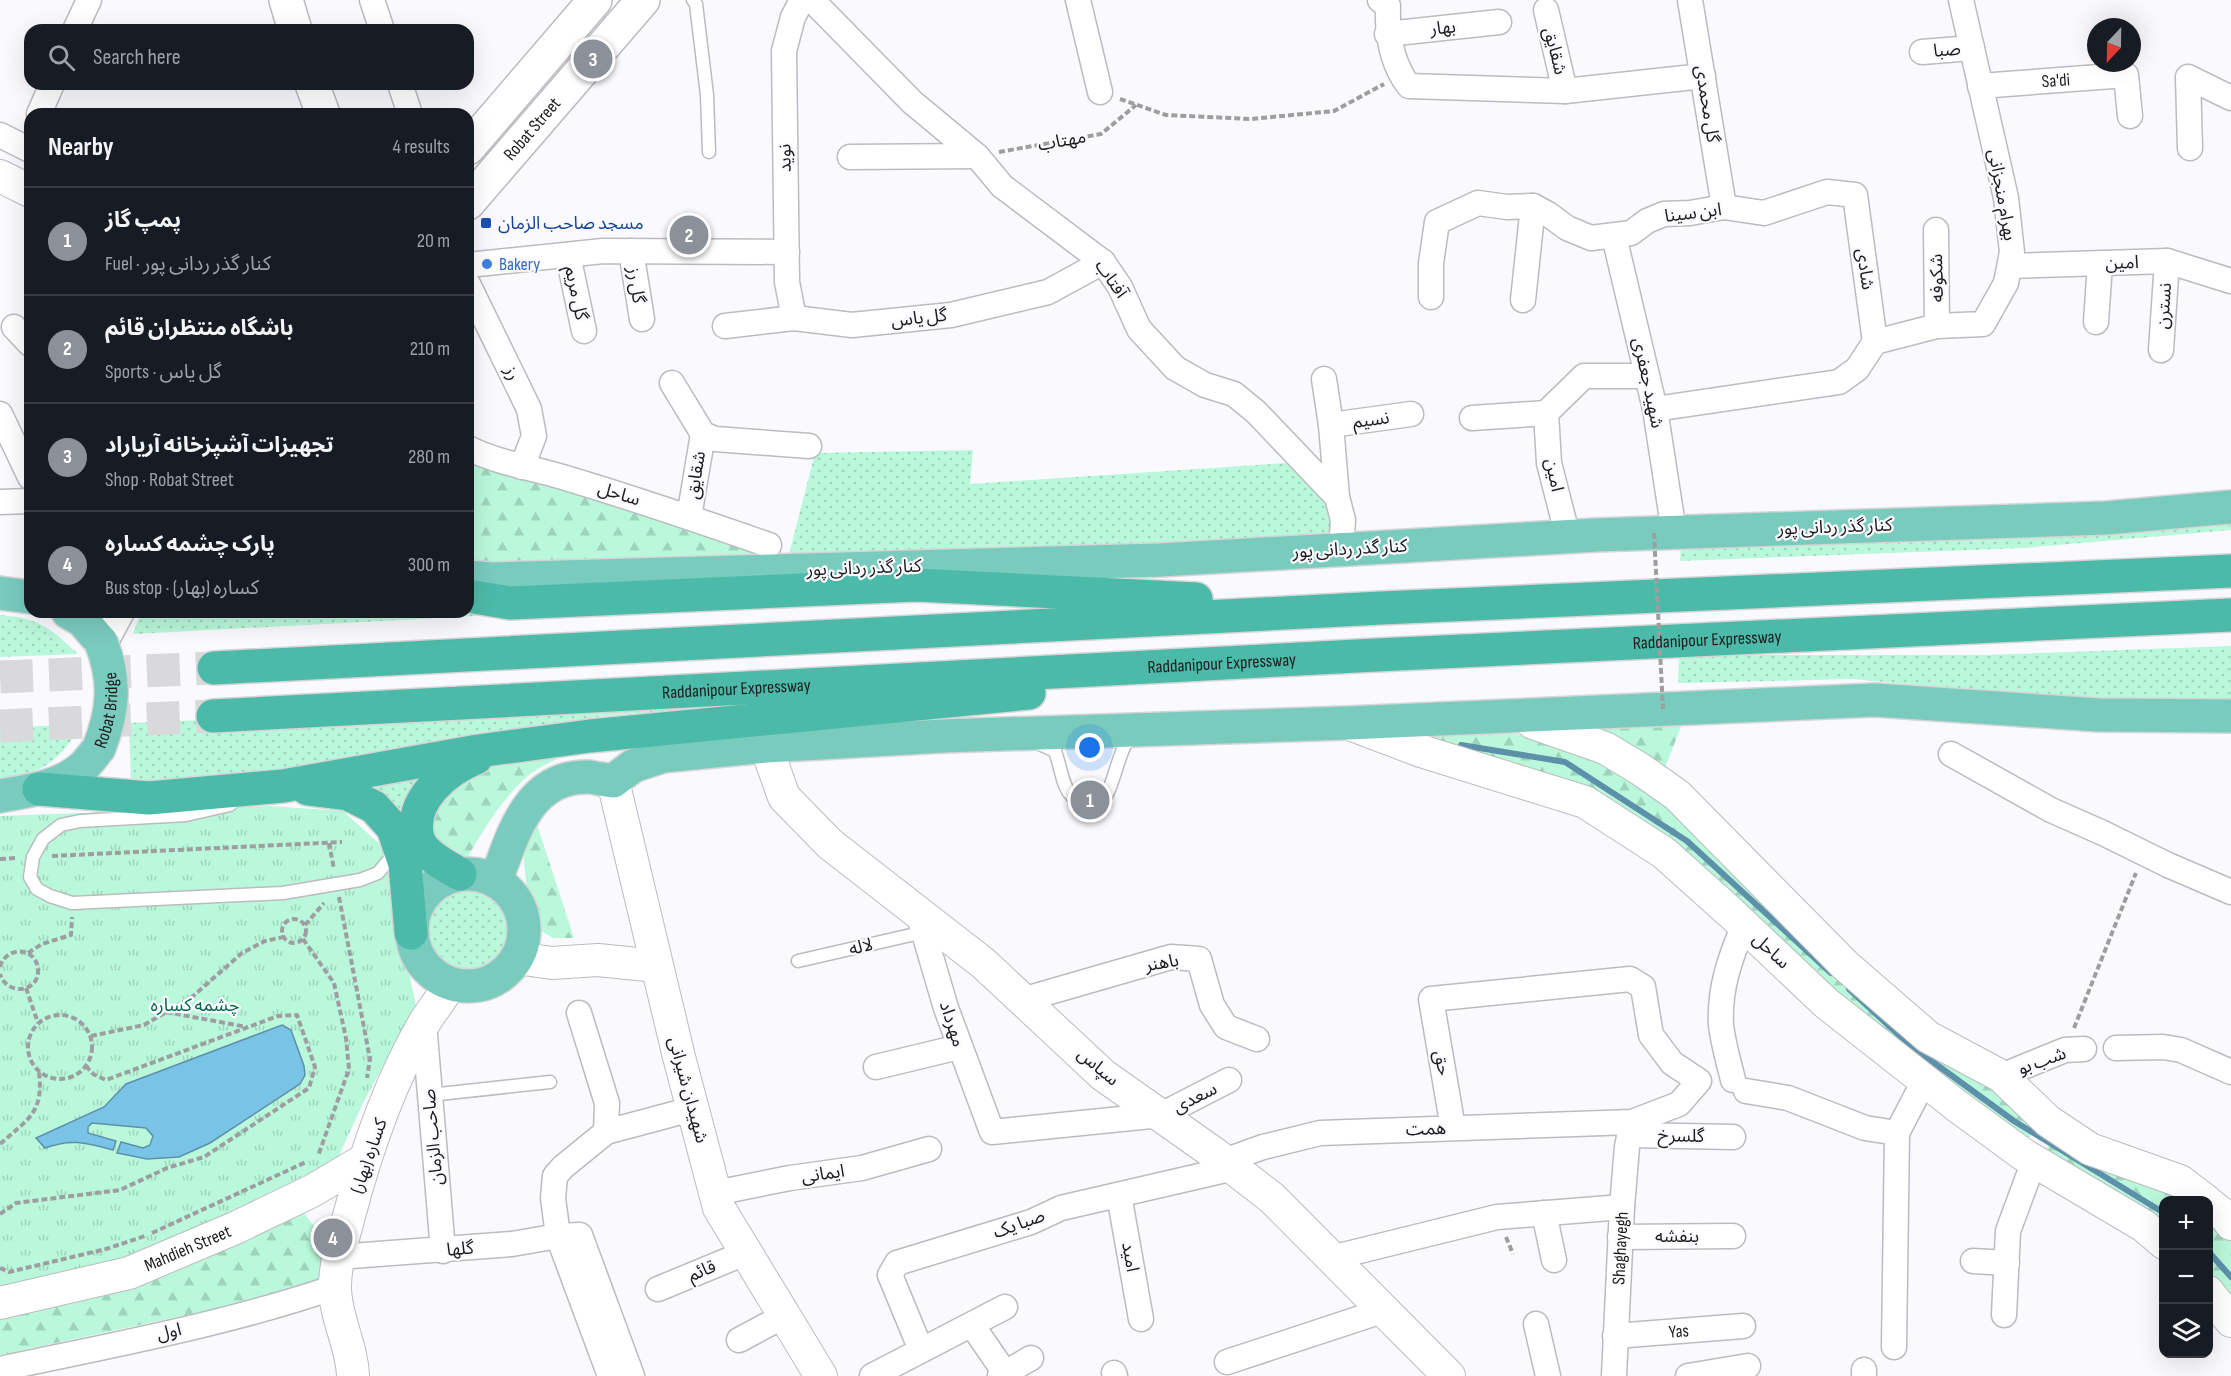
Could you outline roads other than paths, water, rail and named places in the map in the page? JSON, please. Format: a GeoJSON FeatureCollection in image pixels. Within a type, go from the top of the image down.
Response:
{"type":"FeatureCollection","features":[{"type":"Feature","properties":{"kind":"highway"},"geometry":{"type":"LineString","coordinates":[[1917,584],[2231,548]]}},
{"type":"Feature","properties":{"kind":"highway"},"geometry":{"type":"LineString","coordinates":[[214,668],[1381,608],[2231,571]]}},
{"type":"Feature","properties":{"kind":"highway"},"geometry":{"type":"LineString","coordinates":[[474,597],[510,603],[916,585],[1381,608]]}},
{"type":"Feature","properties":{"kind":"highway","name":"Raddanipour Expressway"},"geometry":{"type":"LineString","coordinates":[[213,716],[1376,655],[2231,615]]}},
{"type":"Feature","properties":{"kind":"highway"},"geometry":{"type":"LineString","coordinates":[[39,789],[149,798],[275,787],[500,748],[590,736],[951,702],[1376,655]]}},
{"type":"Feature","properties":{"kind":"highway"},"geometry":{"type":"LineString","coordinates":[[460,874],[441,863],[426,850],[418,839],[417,819],[426,796],[444,776],[467,761],[500,748]]}},
{"type":"Feature","properties":{"kind":"highway"},"geometry":{"type":"LineString","coordinates":[[275,787],[348,794],[374,807],[393,828],[405,864],[411,933]]}},
{"type":"Feature","properties":{"kind":"main road"},"geometry":{"type":"LineString","coordinates":[[286,0],[293,24]]}},
{"type":"Feature","properties":{"kind":"main road","name":"Robat Street"},"geometry":{"type":"LineString","coordinates":[[474,141],[595,0]]}},
{"type":"Feature","properties":{"kind":"main road","name":"Robat Street"},"geometry":{"type":"LineString","coordinates":[[474,196],[643,0]]}},
{"type":"Feature","properties":{"kind":"main road"},"geometry":{"type":"LineString","coordinates":[[314,90],[321,108]]}},
{"type":"Feature","properties":{"kind":"main road","name":"کنار گذر ردانی پور"},"geometry":{"type":"LineString","coordinates":[[474,578],[492,579],[1160,560],[1664,532],[2106,519],[2231,507]]}},
{"type":"Feature","properties":{"kind":"main road","name":"Robat Bridge"},"geometry":{"type":"LineString","coordinates":[[0,796],[39,789],[66,778],[83,767],[99,748],[108,722],[111,689],[110,665],[101,642],[78,618]]}},
{"type":"Feature","properties":{"kind":"main road"},"geometry":{"type":"LineString","coordinates":[[101,642],[114,618]]}},
{"type":"Feature","properties":{"kind":"main road"},"geometry":{"type":"LineString","coordinates":[[496,880],[513,835],[528,805],[555,783],[588,777],[613,781],[633,766],[663,756],[766,746],[994,734],[1347,723],[1875,700],[2099,715],[2231,716]]}},
{"type":"Feature","properties":{"kind":"main road"},"geometry":{"type":"LineString","coordinates":[[460,874],[482,875],[496,880],[512,895],[522,915],[525,930],[517,958],[507,970],[488,982],[465,986],[450,984],[435,976],[414,950],[411,933],[412,916],[419,901],[429,888],[443,878],[460,874]]}},
{"type":"Feature","properties":{"kind":"street"},"geometry":{"type":"LineString","coordinates":[[78,24],[88,0]]}},
{"type":"Feature","properties":{"kind":"street"},"geometry":{"type":"LineString","coordinates":[[372,0],[380,24]]}},
{"type":"Feature","properties":{"kind":"street","name":"نوید"},"geometry":{"type":"LineString","coordinates":[[794,318],[787,282],[784,51],[793,17],[802,0]]}},
{"type":"Feature","properties":{"kind":"street","name":"آفتاب"},"geometry":{"type":"LineString","coordinates":[[812,0],[912,102],[977,156],[1002,186],[1103,262],[1120,286],[1139,328],[1174,368],[1205,385],[1234,394],[1256,412],[1337,496]]}},
{"type":"Feature","properties":{"kind":"street"},"geometry":{"type":"LineString","coordinates":[[1078,0],[1100,92]]}},
{"type":"Feature","properties":{"kind":"street"},"geometry":{"type":"LineString","coordinates":[[1380,0],[1388,6],[1387,34],[1401,76],[1409,86],[1565,91],[1703,76]]}},
{"type":"Feature","properties":{"kind":"street","name":"گل محمدی"},"geometry":{"type":"LineString","coordinates":[[1690,0],[1724,207]]}},
{"type":"Feature","properties":{"kind":"street","name":"بهرام منجزانی"},"geometry":{"type":"LineString","coordinates":[[1875,342],[1937,326],[1983,324],[2006,284],[2012,252],[2006,198],[1961,0]]}},
{"type":"Feature","properties":{"kind":"street","name":"شقایق"},"geometry":{"type":"LineString","coordinates":[[1546,10],[1565,91]]}},
{"type":"Feature","properties":{"kind":"street","name":"بهار"},"geometry":{"type":"LineString","coordinates":[[1387,34],[1499,22]]}},
{"type":"Feature","properties":{"kind":"street","name":"صبا"},"geometry":{"type":"LineString","coordinates":[[1922,52],[1972,48]]}},
{"type":"Feature","properties":{"kind":"street","name":"Sa'di"},"geometry":{"type":"LineString","coordinates":[[1980,86],[2126,75],[2130,116]]}},
{"type":"Feature","properties":{"kind":"street"},"geometry":{"type":"LineString","coordinates":[[2190,148],[2188,77],[2231,98]]}},
{"type":"Feature","properties":{"kind":"street"},"geometry":{"type":"LineString","coordinates":[[42,108],[49,90]]}},
{"type":"Feature","properties":{"kind":"street"},"geometry":{"type":"LineString","coordinates":[[402,90],[408,108]]}},
{"type":"Feature","properties":{"kind":"street"},"geometry":{"type":"LineString","coordinates":[[0,135],[24,142]]}},
{"type":"Feature","properties":{"kind":"street"},"geometry":{"type":"LineString","coordinates":[[850,157],[977,156]]}},
{"type":"Feature","properties":{"kind":"street"},"geometry":{"type":"LineString","coordinates":[[0,176],[24,188]]}},
{"type":"Feature","properties":{"kind":"street","name":"ابن سینا"},"geometry":{"type":"LineString","coordinates":[[1533,206],[1567,228],[1591,238],[1631,233],[1647,220],[1664,214],[1690,213],[1724,207],[1764,213],[1827,192],[1855,195]]}},
{"type":"Feature","properties":{"kind":"street","name":"شادی"},"geometry":{"type":"LineString","coordinates":[[1855,195],[1875,342]]}},
{"type":"Feature","properties":{"kind":"street"},"geometry":{"type":"LineString","coordinates":[[1431,297],[1431,263],[1437,222],[1478,202],[1506,207],[1533,206],[1523,300]]}},
{"type":"Feature","properties":{"kind":"street","name":"شکوفه"},"geometry":{"type":"LineString","coordinates":[[1936,230],[1937,326]]}},
{"type":"Feature","properties":{"kind":"street","name":"شهید جعفری"},"geometry":{"type":"LineString","coordinates":[[1614,236],[1655,409],[1664,532]]}},
{"type":"Feature","properties":{"kind":"street"},"geometry":{"type":"LineString","coordinates":[[474,265],[603,251],[788,252]]}},
{"type":"Feature","properties":{"kind":"street","name":"گل رز"},"geometry":{"type":"LineString","coordinates":[[631,251],[642,320]]}},
{"type":"Feature","properties":{"kind":"street","name":"گل مریم"},"geometry":{"type":"LineString","coordinates":[[568,255],[584,332]]}},
{"type":"Feature","properties":{"kind":"street","name":"امین"},"geometry":{"type":"LineString","coordinates":[[2010,266],[2167,261],[2231,281]]}},
{"type":"Feature","properties":{"kind":"street","name":"نسترن"},"geometry":{"type":"LineString","coordinates":[[2160,350],[2167,261]]}},
{"type":"Feature","properties":{"kind":"street","name":"گل یاس"},"geometry":{"type":"LineString","coordinates":[[725,326],[794,318],[852,325],[951,315],[1048,292],[1103,262]]}},
{"type":"Feature","properties":{"kind":"street"},"geometry":{"type":"LineString","coordinates":[[2096,322],[2100,264]]}},
{"type":"Feature","properties":{"kind":"street","name":"رز"},"geometry":{"type":"LineString","coordinates":[[474,296],[529,409],[534,436],[522,467]]}},
{"type":"Feature","properties":{"kind":"street"},"geometry":{"type":"LineString","coordinates":[[1655,409],[1839,382],[1857,369],[1875,342]]}},
{"type":"Feature","properties":{"kind":"street"},"geometry":{"type":"LineString","coordinates":[[1472,418],[1546,413],[1584,376],[1647,376]]}},
{"type":"Feature","properties":{"kind":"street","name":"نسیم"},"geometry":{"type":"LineString","coordinates":[[1324,379],[1331,425],[1337,496]]}},
{"type":"Feature","properties":{"kind":"street"},"geometry":{"type":"LineString","coordinates":[[672,383],[703,434],[715,439],[809,446]]}},
{"type":"Feature","properties":{"kind":"street","name":"امین"},"geometry":{"type":"LineString","coordinates":[[1546,413],[1549,463],[1568,537]]}},
{"type":"Feature","properties":{"kind":"street"},"geometry":{"type":"LineString","coordinates":[[0,414],[24,448]]}},
{"type":"Feature","properties":{"kind":"street","name":"نسیم"},"geometry":{"type":"LineString","coordinates":[[1331,425],[1410,414]]}},
{"type":"Feature","properties":{"kind":"street","name":"شقایق"},"geometry":{"type":"LineString","coordinates":[[689,517],[703,434]]}},
{"type":"Feature","properties":{"kind":"street","name":"ساحل"},"geometry":{"type":"LineString","coordinates":[[474,451],[489,459],[566,478],[770,545]]}},
{"type":"Feature","properties":{"kind":"street"},"geometry":{"type":"LineString","coordinates":[[1337,496],[1343,520],[1341,550]]}},
{"type":"Feature","properties":{"kind":"street"},"geometry":{"type":"LineString","coordinates":[[0,502],[24,501]]}},
{"type":"Feature","properties":{"kind":"street"},"geometry":{"type":"LineString","coordinates":[[1524,715],[1533,723],[1605,748],[1677,795],[1853,972],[1928,1037],[2001,1076],[2048,1121],[2090,1149],[2180,1181],[2199,1196]]}},
{"type":"Feature","properties":{"kind":"street","name":"ساحل"},"geometry":{"type":"LineString","coordinates":[[1347,723],[1421,751],[1585,802],[1664,853],[1826,1003],[1924,1081],[2029,1158],[2144,1226],[2159,1239]]}},
{"type":"Feature","properties":{"kind":"street","name":"سپاس"},"geometry":{"type":"LineString","coordinates":[[766,746],[784,796],[830,844],[921,923],[983,963],[1103,1075],[1229,1164],[1272,1198],[1436,1370]]}},
{"type":"Feature","properties":{"kind":"street"},"geometry":{"type":"LineString","coordinates":[[1951,754],[2051,810],[2231,892]]}},
{"type":"Feature","properties":{"kind":"street","name":"شهیدان شیرانی"},"geometry":{"type":"LineString","coordinates":[[613,781],[692,1109],[719,1208],[821,1376]]}},
{"type":"Feature","properties":{"kind":"street","name":"مهرداد"},"geometry":{"type":"LineString","coordinates":[[921,923],[959,1047],[992,1132],[1161,1115]]}},
{"type":"Feature","properties":{"kind":"street"},"geometry":{"type":"LineString","coordinates":[[1744,925],[1727,966],[1721,1000],[1721,1028],[1739,1086],[1788,1098],[1866,1128],[1897,1133]]}},
{"type":"Feature","properties":{"kind":"street","name":"باهنر"},"geometry":{"type":"LineString","coordinates":[[1022,1000],[1171,957],[1199,959],[1212,1005],[1226,1028],[1257,1039]]}},
{"type":"Feature","properties":{"kind":"street"},"geometry":{"type":"LineString","coordinates":[[517,958],[552,963],[598,960],[657,966]]}},
{"type":"Feature","properties":{"kind":"street","name":"حق"},"geometry":{"type":"LineString","coordinates":[[1453,1128],[1431,999],[1630,979],[1643,987],[1651,1035],[1672,1063],[1699,1081],[1678,1104],[1631,1129]]}},
{"type":"Feature","properties":{"kind":"street","name":"کساره (بهار)"},"geometry":{"type":"LineString","coordinates":[[353,1376],[353,1359],[337,1304],[337,1272],[364,1160],[401,1066],[424,1023],[441,1001],[450,984]]}},
{"type":"Feature","properties":{"kind":"street"},"geometry":{"type":"LineString","coordinates":[[579,1013],[607,1103],[606,1132]]}},
{"type":"Feature","properties":{"kind":"street","name":"صاحب الزمان"},"geometry":{"type":"LineString","coordinates":[[424,1023],[443,1251]]}},
{"type":"Feature","properties":{"kind":"street"},"geometry":{"type":"LineString","coordinates":[[876,1068],[959,1047]]}},
{"type":"Feature","properties":{"kind":"street"},"geometry":{"type":"LineString","coordinates":[[2116,1048],[2163,1047],[2181,1050],[2231,1072]]}},
{"type":"Feature","properties":{"kind":"street","name":"شب بو"},"geometry":{"type":"LineString","coordinates":[[2001,1076],[2074,1050]]}},
{"type":"Feature","properties":{"kind":"street","name":"سعدی"},"geometry":{"type":"LineString","coordinates":[[1161,1115],[1229,1080]]}},
{"type":"Feature","properties":{"kind":"street"},"geometry":{"type":"LineString","coordinates":[[1894,1347],[1897,1133],[1924,1081]]}},
{"type":"Feature","properties":{"kind":"street"},"geometry":{"type":"LineString","coordinates":[[632,1376],[553,1198],[555,1176],[606,1132],[692,1109]]}},
{"type":"Feature","properties":{"kind":"street"},"geometry":{"type":"LineString","coordinates":[[2004,1315],[2008,1231],[2029,1158],[2048,1121]]}},
{"type":"Feature","properties":{"kind":"street","name":"همت"},"geometry":{"type":"LineString","coordinates":[[1229,1164],[1263,1147],[1320,1133],[1453,1128],[1631,1129]]}},
{"type":"Feature","properties":{"kind":"street","name":"گلسرخ"},"geometry":{"type":"LineString","coordinates":[[1631,1129],[1733,1137]]}},
{"type":"Feature","properties":{"kind":"street","name":"Shaghayegh"},"geometry":{"type":"LineString","coordinates":[[1614,1376],[1622,1207],[1631,1129]]}},
{"type":"Feature","properties":{"kind":"street","name":"ایمانی"},"geometry":{"type":"LineString","coordinates":[[715,1193],[862,1168],[929,1149]]}},
{"type":"Feature","properties":{"kind":"street","name":"Mahdieh Street"},"geometry":{"type":"LineString","coordinates":[[0,1303],[129,1273],[236,1228],[312,1191],[364,1160]]}},
{"type":"Feature","properties":{"kind":"street","name":"صبا یک"},"geometry":{"type":"LineString","coordinates":[[921,1350],[890,1275],[897,1263],[1031,1222],[1061,1208],[1229,1164]]}},
{"type":"Feature","properties":{"kind":"street","name":"امید"},"geometry":{"type":"LineString","coordinates":[[1119,1194],[1141,1319]]}},
{"type":"Feature","properties":{"kind":"street"},"geometry":{"type":"LineString","coordinates":[[2213,1199],[2231,1199]]}},
{"type":"Feature","properties":{"kind":"street"},"geometry":{"type":"LineString","coordinates":[[1331,1258],[1497,1216],[1622,1207]]}},
{"type":"Feature","properties":{"kind":"street"},"geometry":{"type":"LineString","coordinates":[[2213,1207],[2231,1224]]}},
{"type":"Feature","properties":{"kind":"street"},"geometry":{"type":"LineString","coordinates":[[1544,1213],[1554,1260]]}},
{"type":"Feature","properties":{"kind":"street"},"geometry":{"type":"LineString","coordinates":[[569,1235],[610,1376]]}},
{"type":"Feature","properties":{"kind":"street","name":"گلها"},"geometry":{"type":"LineString","coordinates":[[337,1272],[443,1251],[569,1235]]}},
{"type":"Feature","properties":{"kind":"street","name":"بنفشه"},"geometry":{"type":"LineString","coordinates":[[1620,1237],[1733,1236]]}},
{"type":"Feature","properties":{"kind":"street","name":"قائم"},"geometry":{"type":"LineString","coordinates":[[658,1289],[745,1253]]}},
{"type":"Feature","properties":{"kind":"street"},"geometry":{"type":"LineString","coordinates":[[1973,1261],[2007,1263]]}},
{"type":"Feature","properties":{"kind":"street","name":"اول"},"geometry":{"type":"LineString","coordinates":[[0,1369],[181,1330],[290,1302],[337,1272]]}},
{"type":"Feature","properties":{"kind":"street"},"geometry":{"type":"LineString","coordinates":[[2213,1298],[2231,1321]]}},
{"type":"Feature","properties":{"kind":"street"},"geometry":{"type":"LineString","coordinates":[[872,1376],[1005,1307]]}},
{"type":"Feature","properties":{"kind":"street"},"geometry":{"type":"LineString","coordinates":[[1227,1362],[1382,1311]]}},
{"type":"Feature","properties":{"kind":"street"},"geometry":{"type":"LineString","coordinates":[[739,1340],[784,1316]]}},
{"type":"Feature","properties":{"kind":"street"},"geometry":{"type":"LineString","coordinates":[[1536,1324],[1548,1376]]}},
{"type":"Feature","properties":{"kind":"street"},"geometry":{"type":"LineString","coordinates":[[972,1325],[1003,1375],[1031,1358]]}},
{"type":"Feature","properties":{"kind":"street","name":"Yas"},"geometry":{"type":"LineString","coordinates":[[1615,1336],[1743,1326]]}},
{"type":"Feature","properties":{"kind":"street"},"geometry":{"type":"LineString","coordinates":[[1688,1376],[1748,1366]]}},
{"type":"Feature","properties":{"kind":"lane"},"geometry":{"type":"LineString","coordinates":[[693,0],[696,4],[707,95],[709,152]]}},
{"type":"Feature","properties":{"kind":"lane"},"geometry":{"type":"LineString","coordinates":[[994,734],[1033,742],[1055,752],[1069,795],[1087,803],[1104,800],[1113,785],[1117,760],[1126,743],[1162,728]]}},
{"type":"Feature","properties":{"kind":"lane"},"geometry":{"type":"LineString","coordinates":[[275,787],[246,802],[186,815],[80,821],[61,825],[43,839],[33,857],[30,877],[37,890],[72,903],[283,893],[360,880],[378,873],[399,847]]}},
{"type":"Feature","properties":{"kind":"lane","name":"لاله"},"geometry":{"type":"LineString","coordinates":[[798,961],[921,923]]}},
{"type":"Feature","properties":{"kind":"lane"},"geometry":{"type":"LineString","coordinates":[[430,1095],[550,1082]]}},
{"type":"Feature","properties":{"kind":"water"},"geometry":{"type":"Polygon","coordinates":[[[282,1025],[291,1030],[304,1066],[305,1075],[300,1084],[210,1143],[179,1157],[147,1159],[117,1153],[121,1142],[143,1148],[150,1145],[153,1136],[146,1128],[92,1123],[88,1127],[88,1133],[116,1141],[113,1150],[71,1142],[45,1148],[36,1138],[104,1107],[126,1084],[282,1025]]]}},
{"type":"Feature","properties":{"kind":"waterway"},"geometry":{"type":"LineString","coordinates":[[1461,745],[1565,762],[1687,841],[1831,973]]}},
{"type":"Feature","properties":{"kind":"waterway"},"geometry":{"type":"LineString","coordinates":[[1849,989],[1911,1046],[2014,1121],[2159,1210]]}},
{"type":"Feature","properties":{"kind":"waterway"},"geometry":{"type":"LineString","coordinates":[[2213,1257],[2231,1277]]}},
{"type":"Feature","properties":{"kind":"tunnel"},"geometry":{"type":"LineString","coordinates":[[0,677],[214,668]]}},
{"type":"Feature","properties":{"kind":"tunnel"},"geometry":{"type":"LineString","coordinates":[[0,726],[213,716]]}},
{"type":"Feature","properties":{"kind":"place","name":"تجهیزات آشپزخانه آریاراد"},"geometry":{"type":"Point","coordinates":[593,59]}},
{"type":"Feature","properties":{"kind":"place","name":"مسجد صاحب الزمان"},"geometry":{"type":"Point","coordinates":[486,223]}},
{"type":"Feature","properties":{"kind":"place","name":"باشگاه منتظران قائم"},"geometry":{"type":"Point","coordinates":[689,235]}},
{"type":"Feature","properties":{"kind":"place","name":"Bakery"},"geometry":{"type":"Point","coordinates":[487,264]}},
{"type":"Feature","properties":{"kind":"place","name":"پمپ گاز"},"geometry":{"type":"Point","coordinates":[1090,800]}},
{"type":"Feature","properties":{"kind":"place","name":"پارک چشمه کساره"},"geometry":{"type":"Point","coordinates":[333,1238]}},
{"type":"Feature","properties":{"kind":"park label","name":"چشمه کساره"},"geometry":{"type":"Point","coordinates":[195,1005]}}]}
